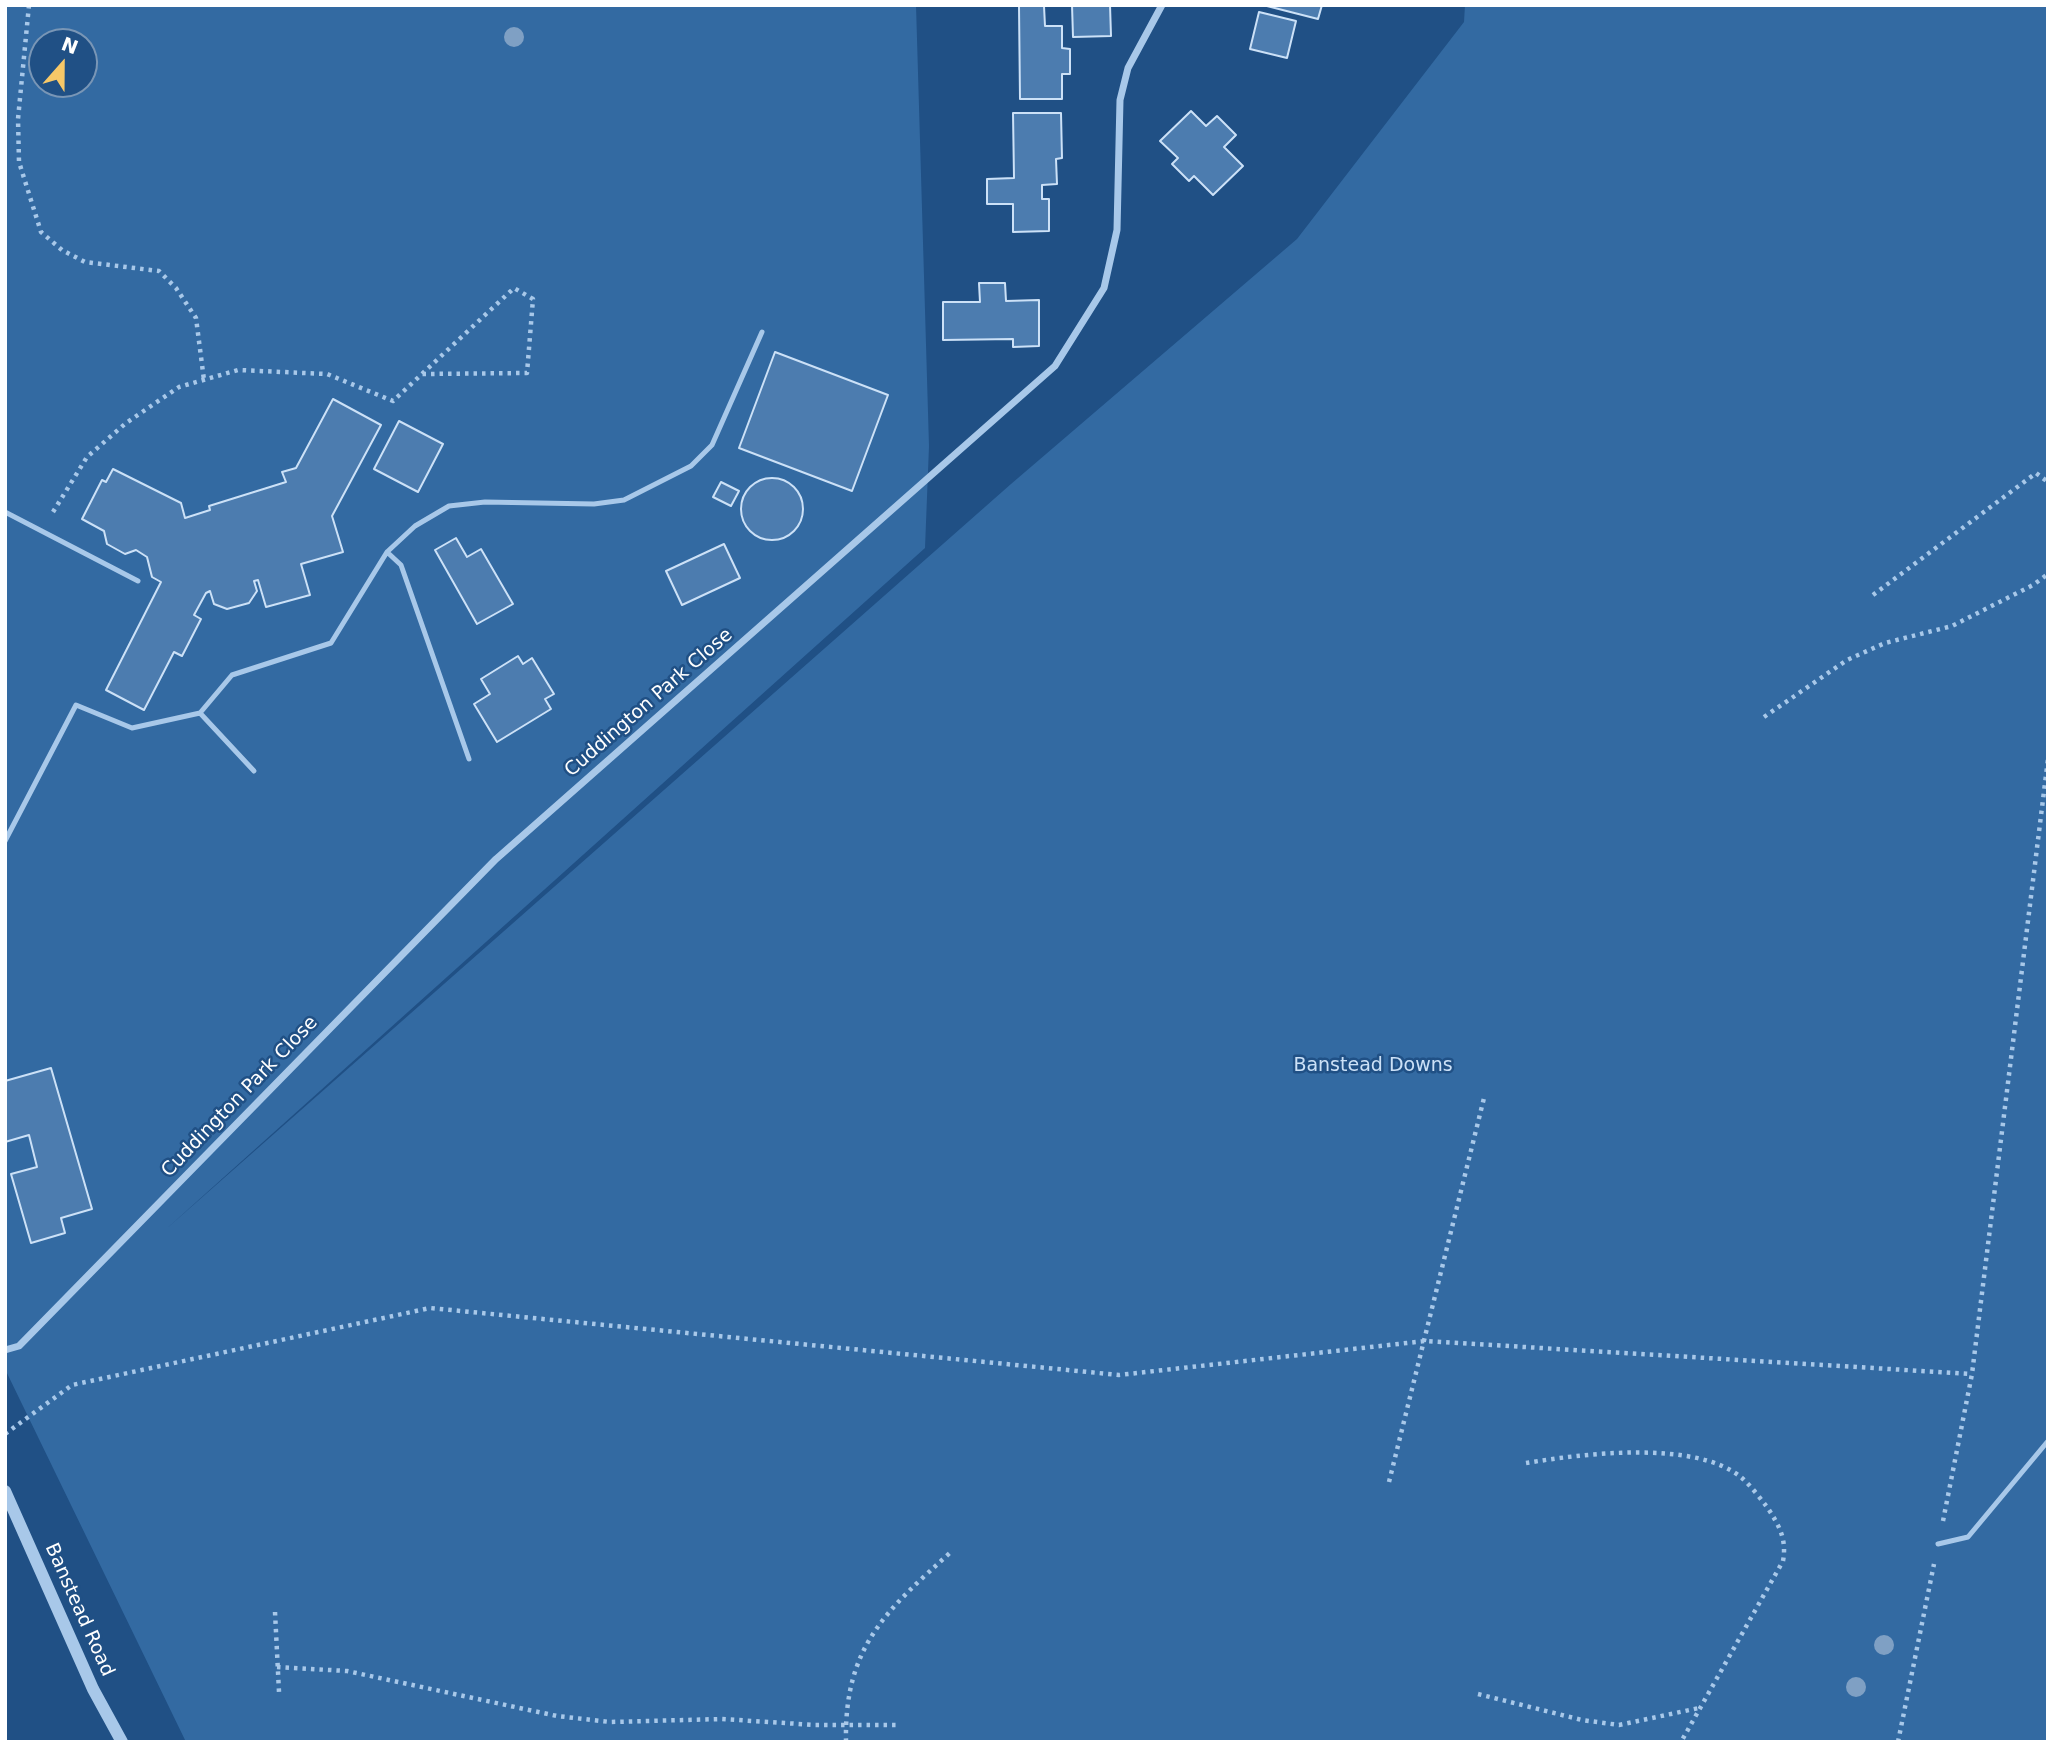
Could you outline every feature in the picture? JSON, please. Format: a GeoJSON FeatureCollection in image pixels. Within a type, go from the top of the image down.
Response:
{"type":"FeatureCollection","features":[{"type":"Feature","properties":{"kind":"street","name":"Cuddington Park Close"},"geometry":{"type":"LineString","coordinates":[[5,1350],[19,1346],[496,859],[1055,366],[1104,288],[1117,230],[1120,100],[1128,68],[1162,5]]}},
{"type":"Feature","properties":{"kind":"street","name":"Banstead Road"},"geometry":{"type":"LineString","coordinates":[[5,1491],[93,1689],[122,1742]]}},
{"type":"Feature","properties":{"kind":"lane"},"geometry":{"type":"LineString","coordinates":[[5,841],[76,705],[132,727],[200,713],[232,675],[331,643],[387,552],[415,526],[449,506],[485,502],[594,504],[624,500],[691,466],[712,445],[762,332]]}},
{"type":"Feature","properties":{"kind":"lane"},"geometry":{"type":"LineString","coordinates":[[5,512],[138,581]]}},
{"type":"Feature","properties":{"kind":"lane"},"geometry":{"type":"LineString","coordinates":[[387,552],[401,565],[468,759]]}},
{"type":"Feature","properties":{"kind":"lane"},"geometry":{"type":"LineString","coordinates":[[200,713],[254,771]]}},
{"type":"Feature","properties":{"kind":"lane"},"geometry":{"type":"LineString","coordinates":[[1938,1544],[1968,1537],[2048,1441]]}},
{"type":"Feature","properties":{"kind":"path"},"geometry":{"type":"LineString","coordinates":[[29,5],[18,119],[19,162],[41,232],[62,250],[85,262],[159,271],[176,288],[195,318],[204,380]]}},
{"type":"Feature","properties":{"kind":"path"},"geometry":{"type":"LineString","coordinates":[[42,531],[87,457],[126,423],[179,387],[238,370],[327,374],[393,401],[514,288],[533,299],[527,373],[422,374]]}},
{"type":"Feature","properties":{"kind":"path"},"geometry":{"type":"LineString","coordinates":[[1873,595],[2036,473],[2048,482]]}},
{"type":"Feature","properties":{"kind":"path"},"geometry":{"type":"LineString","coordinates":[[1765,717],[1847,660],[1885,643],[1952,626],[2033,585],[2048,574]]}},
{"type":"Feature","properties":{"kind":"path"},"geometry":{"type":"LineString","coordinates":[[5,1434],[72,1385],[430,1308],[1119,1375],[1425,1341],[1972,1374],[2048,759]]}},
{"type":"Feature","properties":{"kind":"path"},"geometry":{"type":"LineString","coordinates":[[1389,1482],[1484,1098]]}},
{"type":"Feature","properties":{"kind":"path"},"geometry":{"type":"LineString","coordinates":[[1525,1462],[1594,1452],[1671,1454],[1716,1465],[1741,1477],[1781,1529],[1786,1547],[1783,1561],[1681,1742]]}},
{"type":"Feature","properties":{"kind":"path"},"geometry":{"type":"LineString","coordinates":[[846,1742],[853,1679],[866,1641],[896,1601],[952,1551]]}},
{"type":"Feature","properties":{"kind":"path"},"geometry":{"type":"LineString","coordinates":[[275,1612],[279,1692]]}},
{"type":"Feature","properties":{"kind":"path"},"geometry":{"type":"LineString","coordinates":[[278,1667],[347,1671],[557,1716],[610,1722],[722,1719],[898,1725]]}},
{"type":"Feature","properties":{"kind":"path"},"geometry":{"type":"LineString","coordinates":[[1478,1694],[1619,1725],[1700,1708]]}},
{"type":"Feature","properties":{"kind":"green space","name":"Banstead Downs"},"geometry":{"type":"Polygon","coordinates":[[[5,5],[916,5],[929,446],[925,548],[165,1230],[1011,484],[1297,239],[1464,22],[1465,5],[2048,5],[2048,1742],[186,1742],[5,1369],[5,5]]]}},
{"type":"Feature","properties":{"kind":"building"},"geometry":{"type":"Polygon","coordinates":[[[1072,5],[1110,5],[1111,36],[1073,37],[1072,5]]]}},
{"type":"Feature","properties":{"kind":"building"},"geometry":{"type":"Polygon","coordinates":[[[1263,5],[1322,5],[1318,19],[1263,5]]]}},
{"type":"Feature","properties":{"kind":"building"},"geometry":{"type":"Polygon","coordinates":[[[1019,6],[1044,6],[1045,26],[1062,26],[1062,48],[1070,49],[1070,74],[1062,74],[1062,99],[1020,99],[1019,6]]]}},
{"type":"Feature","properties":{"kind":"building"},"geometry":{"type":"Polygon","coordinates":[[[1259,12],[1296,21],[1287,58],[1250,49],[1259,12]]]}},
{"type":"Feature","properties":{"kind":"building"},"geometry":{"type":"Polygon","coordinates":[[[1191,111],[1206,126],[1217,116],[1236,135],[1224,147],[1243,166],[1213,195],[1194,176],[1189,181],[1172,164],[1178,158],[1160,141],[1191,111]]]}},
{"type":"Feature","properties":{"kind":"building"},"geometry":{"type":"Polygon","coordinates":[[[1013,113],[1061,113],[1062,158],[1056,159],[1057,184],[1042,185],[1042,199],[1049,199],[1049,231],[1013,232],[1013,204],[987,204],[987,179],[1014,178],[1013,113]]]}},
{"type":"Feature","properties":{"kind":"building"},"geometry":{"type":"Polygon","coordinates":[[[979,283],[1005,283],[1006,301],[1039,300],[1039,346],[1013,347],[1013,339],[943,340],[943,302],[980,302],[979,283]]]}},
{"type":"Feature","properties":{"kind":"building"},"geometry":{"type":"Polygon","coordinates":[[[775,352],[888,395],[852,491],[739,448],[775,352]]]}},
{"type":"Feature","properties":{"kind":"building"},"geometry":{"type":"Polygon","coordinates":[[[333,399],[381,425],[332,516],[343,552],[301,564],[310,595],[266,607],[258,580],[254,581],[257,591],[249,603],[227,609],[214,604],[210,591],[206,593],[194,615],[201,619],[182,656],[174,652],[144,710],[106,690],[161,582],[152,577],[147,557],[136,550],[125,554],[107,544],[104,531],[82,519],[102,480],[106,482],[113,469],[181,503],[185,518],[210,510],[209,506],[286,482],[282,472],[296,468],[333,399]]]}},
{"type":"Feature","properties":{"kind":"building"},"geometry":{"type":"Polygon","coordinates":[[[399,421],[443,444],[418,492],[374,469],[399,421]]]}},
{"type":"Feature","properties":{"kind":"building"},"geometry":{"type":"Polygon","coordinates":[[[772,478],[784,480],[794,487],[801,497],[801,521],[794,531],[784,538],[772,540],[760,538],[750,531],[743,521],[741,509],[743,497],[750,487],[760,480],[772,478]]]}},
{"type":"Feature","properties":{"kind":"building"},"geometry":{"type":"Polygon","coordinates":[[[721,482],[739,491],[731,506],[713,497],[721,482]]]}},
{"type":"Feature","properties":{"kind":"building"},"geometry":{"type":"Polygon","coordinates":[[[456,538],[467,557],[481,549],[513,604],[477,624],[435,550],[456,538]]]}},
{"type":"Feature","properties":{"kind":"building"},"geometry":{"type":"Polygon","coordinates":[[[724,544],[740,578],[682,605],[666,571],[724,544]]]}},
{"type":"Feature","properties":{"kind":"building"},"geometry":{"type":"Polygon","coordinates":[[[518,656],[523,664],[532,658],[554,694],[545,699],[551,709],[497,742],[474,704],[490,694],[481,679],[518,656]]]}},
{"type":"Feature","properties":{"kind":"building"},"geometry":{"type":"Polygon","coordinates":[[[51,1068],[92,1209],[61,1218],[65,1233],[31,1243],[11,1174],[37,1167],[29,1135],[5,1142],[5,1081],[51,1068]]]}}]}
